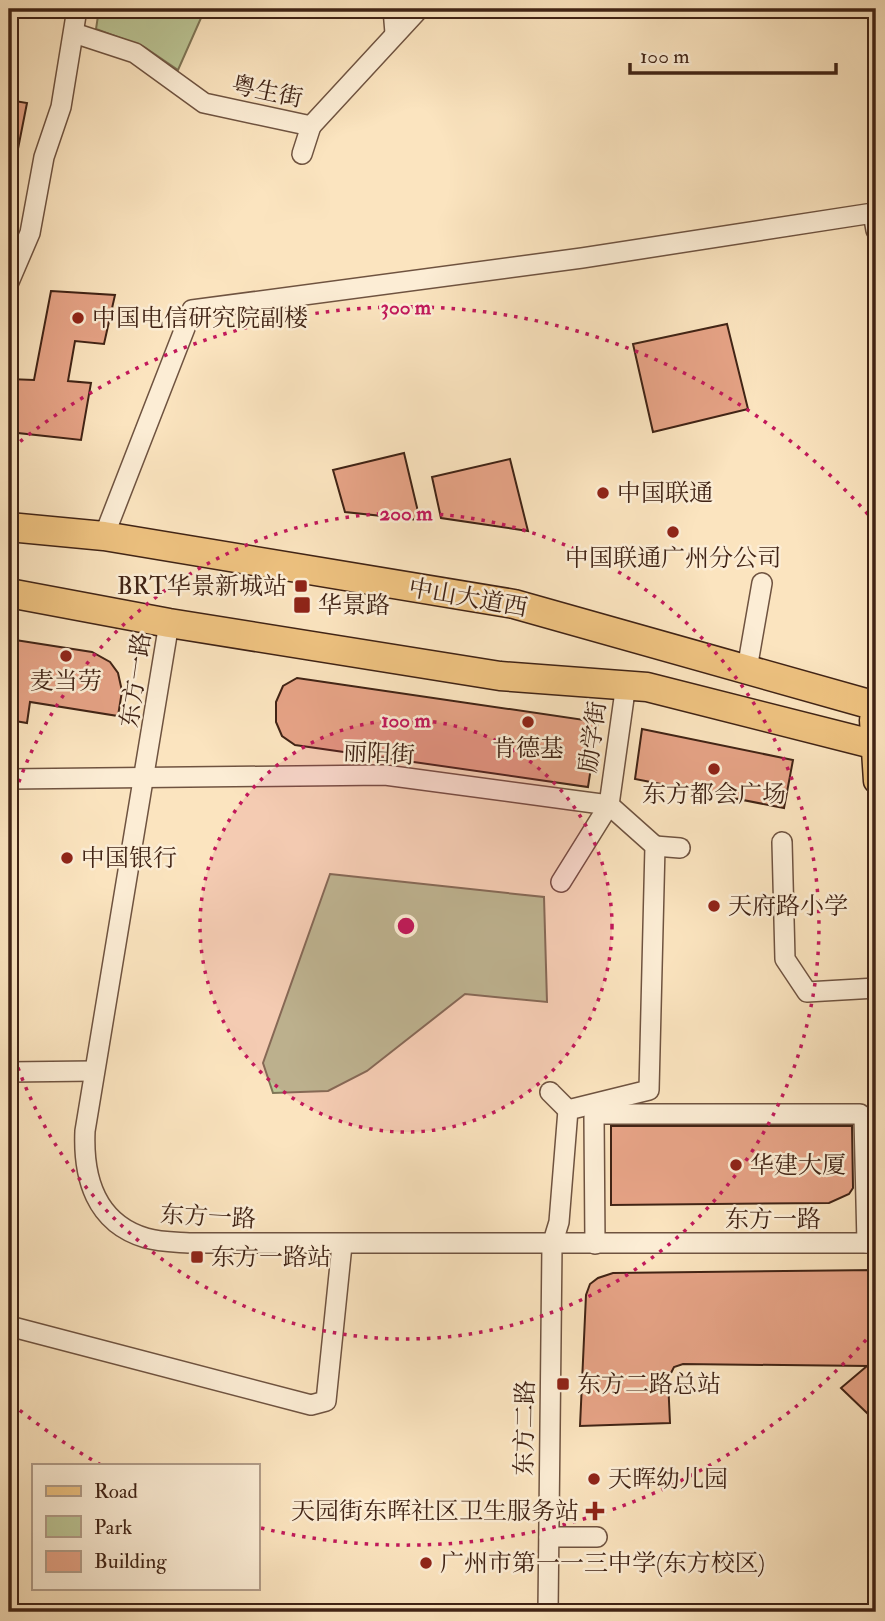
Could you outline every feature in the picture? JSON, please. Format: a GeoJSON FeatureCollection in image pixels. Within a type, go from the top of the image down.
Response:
{"type":"FeatureCollection","features":[{"type":"Feature","properties":{"kind":"highway","name":"中山大道西"},"geometry":{"type":"LineString","coordinates":[[9,527],[104,536],[514,604],[876,706]]}},
{"type":"Feature","properties":{"kind":"highway"},"geometry":{"type":"LineString","coordinates":[[9,593],[169,623],[499,676],[626,684],[695,696],[874,744]]}},
{"type":"Feature","properties":{"kind":"main road"},"geometry":{"type":"LineString","coordinates":[[876,713],[872,720],[876,780]]}},
{"type":"Feature","properties":{"kind":"street"},"geometry":{"type":"LineString","coordinates":[[9,282],[32,223],[44,157],[61,107],[77,9]]}},
{"type":"Feature","properties":{"kind":"street"},"geometry":{"type":"LineString","coordinates":[[393,9],[395,33]]}},
{"type":"Feature","properties":{"kind":"street","name":"粤生街"},"geometry":{"type":"LineString","coordinates":[[74,33],[135,53],[204,103],[311,126],[419,9]]}},
{"type":"Feature","properties":{"kind":"street"},"geometry":{"type":"LineString","coordinates":[[302,154],[311,126]]}},
{"type":"Feature","properties":{"kind":"street"},"geometry":{"type":"LineString","coordinates":[[104,536],[192,310],[875,218]]}},
{"type":"Feature","properties":{"kind":"street"},"geometry":{"type":"LineString","coordinates":[[747,669],[762,583]]}},
{"type":"Feature","properties":{"kind":"street","name":"东方一路"},"geometry":{"type":"LineString","coordinates":[[169,623],[146,777],[94,1071],[83,1159],[88,1183],[98,1204],[127,1231],[148,1239],[189,1243],[872,1243]]}},
{"type":"Feature","properties":{"kind":"street","name":"励学街"},"geometry":{"type":"LineString","coordinates":[[609,801],[626,684]]}},
{"type":"Feature","properties":{"kind":"street","name":"丽阳街"},"geometry":{"type":"LineString","coordinates":[[9,779],[385,775],[609,801]]}},
{"type":"Feature","properties":{"kind":"street"},"geometry":{"type":"LineString","coordinates":[[561,882],[609,801],[655,846],[680,848]]}},
{"type":"Feature","properties":{"kind":"street"},"geometry":{"type":"LineString","coordinates":[[782,842],[785,959],[807,992],[876,988]]}},
{"type":"Feature","properties":{"kind":"street"},"geometry":{"type":"LineString","coordinates":[[550,1092],[568,1110],[649,1090],[655,846]]}},
{"type":"Feature","properties":{"kind":"street"},"geometry":{"type":"LineString","coordinates":[[9,1073],[94,1071]]}},
{"type":"Feature","properties":{"kind":"street","name":"东方二路"},"geometry":{"type":"LineString","coordinates":[[548,1612],[552,1245],[559,1222],[568,1110]]}},
{"type":"Feature","properties":{"kind":"street"},"geometry":{"type":"LineString","coordinates":[[595,1244],[594,1117],[601,1114],[860,1114],[864,1118],[872,1243]]}},
{"type":"Feature","properties":{"kind":"street"},"geometry":{"type":"LineString","coordinates":[[9,1326],[311,1405],[326,1401],[342,1245]]}},
{"type":"Feature","properties":{"kind":"street"},"geometry":{"type":"LineString","coordinates":[[549,1538],[597,1537]]}},
{"type":"Feature","properties":{"kind":"green space"},"geometry":{"type":"Polygon","coordinates":[[[99,9],[205,9],[178,70],[144,47],[96,29],[99,9]]]}},
{"type":"Feature","properties":{"kind":"green space"},"geometry":{"type":"Polygon","coordinates":[[[330,874],[544,897],[547,1002],[465,994],[367,1071],[328,1091],[273,1093],[263,1063],[330,874]]]}},
{"type":"Feature","properties":{"kind":"building"},"geometry":{"type":"Polygon","coordinates":[[[9,100],[27,103],[14,169],[9,168],[9,100]]]}},
{"type":"Feature","properties":{"kind":"building"},"geometry":{"type":"Polygon","coordinates":[[[51,291],[115,295],[104,344],[75,341],[68,381],[91,383],[81,440],[9,432],[9,379],[34,380],[51,291]]]}},
{"type":"Feature","properties":{"kind":"building"},"geometry":{"type":"Polygon","coordinates":[[[727,324],[748,409],[653,432],[633,344],[727,324]]]}},
{"type":"Feature","properties":{"kind":"building"},"geometry":{"type":"Polygon","coordinates":[[[404,453],[420,520],[345,512],[333,470],[404,453]]]}},
{"type":"Feature","properties":{"kind":"building"},"geometry":{"type":"Polygon","coordinates":[[[510,459],[528,531],[441,518],[432,477],[510,459]]]}},
{"type":"Feature","properties":{"kind":"building"},"geometry":{"type":"Polygon","coordinates":[[[9,639],[92,652],[110,662],[118,673],[122,691],[118,716],[30,702],[27,723],[9,720],[9,639]]]}},
{"type":"Feature","properties":{"kind":"building"},"geometry":{"type":"Polygon","coordinates":[[[297,678],[598,722],[588,787],[295,745],[282,736],[276,722],[276,702],[283,686],[297,678]]]}},
{"type":"Feature","properties":{"kind":"building","name":"东方都会广场"},"geometry":{"type":"Polygon","coordinates":[[[642,729],[793,760],[784,808],[635,779],[642,729]]]}},
{"type":"Feature","properties":{"kind":"building","name":"华建大厦"},"geometry":{"type":"Polygon","coordinates":[[[611,1126],[852,1126],[853,1188],[849,1194],[829,1203],[611,1205],[611,1126]]]}},
{"type":"Feature","properties":{"kind":"building"},"geometry":{"type":"Polygon","coordinates":[[[876,1270],[876,1414],[868,1414],[841,1388],[867,1366],[683,1364],[674,1367],[668,1379],[670,1423],[580,1426],[586,1295],[590,1284],[598,1278],[613,1273],[876,1270]]]}},
{"type":"Feature","properties":{"kind":"place","name":"中国电信研究院副楼"},"geometry":{"type":"Point","coordinates":[78,318]}},
{"type":"Feature","properties":{"kind":"place","name":"中国联通"},"geometry":{"type":"Point","coordinates":[603,493]}},
{"type":"Feature","properties":{"kind":"place","name":"中国联通广州分公司"},"geometry":{"type":"Point","coordinates":[673,532]}},
{"type":"Feature","properties":{"kind":"place","name":"BRT华景新城站"},"geometry":{"type":"Point","coordinates":[301,586]}},
{"type":"Feature","properties":{"kind":"place","name":"华景路"},"geometry":{"type":"Point","coordinates":[302,605]}},
{"type":"Feature","properties":{"kind":"place","name":"麦当劳"},"geometry":{"type":"Point","coordinates":[66,656]}},
{"type":"Feature","properties":{"kind":"place","name":"肯德基"},"geometry":{"type":"Point","coordinates":[528,722]}},
{"type":"Feature","properties":{"kind":"place","name":"东方都会广场"},"geometry":{"type":"Point","coordinates":[714,769]}},
{"type":"Feature","properties":{"kind":"place","name":"中国银行"},"geometry":{"type":"Point","coordinates":[67,858]}},
{"type":"Feature","properties":{"kind":"place","name":"天府路小学"},"geometry":{"type":"Point","coordinates":[714,906]}},
{"type":"Feature","properties":{"kind":"place","name":"华建大厦"},"geometry":{"type":"Point","coordinates":[736,1165]}},
{"type":"Feature","properties":{"kind":"place","name":"东方一路站"},"geometry":{"type":"Point","coordinates":[197,1257]}},
{"type":"Feature","properties":{"kind":"place","name":"东方二路总站"},"geometry":{"type":"Point","coordinates":[563,1384]}},
{"type":"Feature","properties":{"kind":"place","name":"天晖幼儿园"},"geometry":{"type":"Point","coordinates":[594,1479]}},
{"type":"Feature","properties":{"kind":"place","name":"天园街东晖社区卫生服务站"},"geometry":{"type":"Point","coordinates":[595,1511]}},
{"type":"Feature","properties":{"kind":"place","name":"广州市第一一三中学(东方校区)"},"geometry":{"type":"Point","coordinates":[426,1563]}}]}
